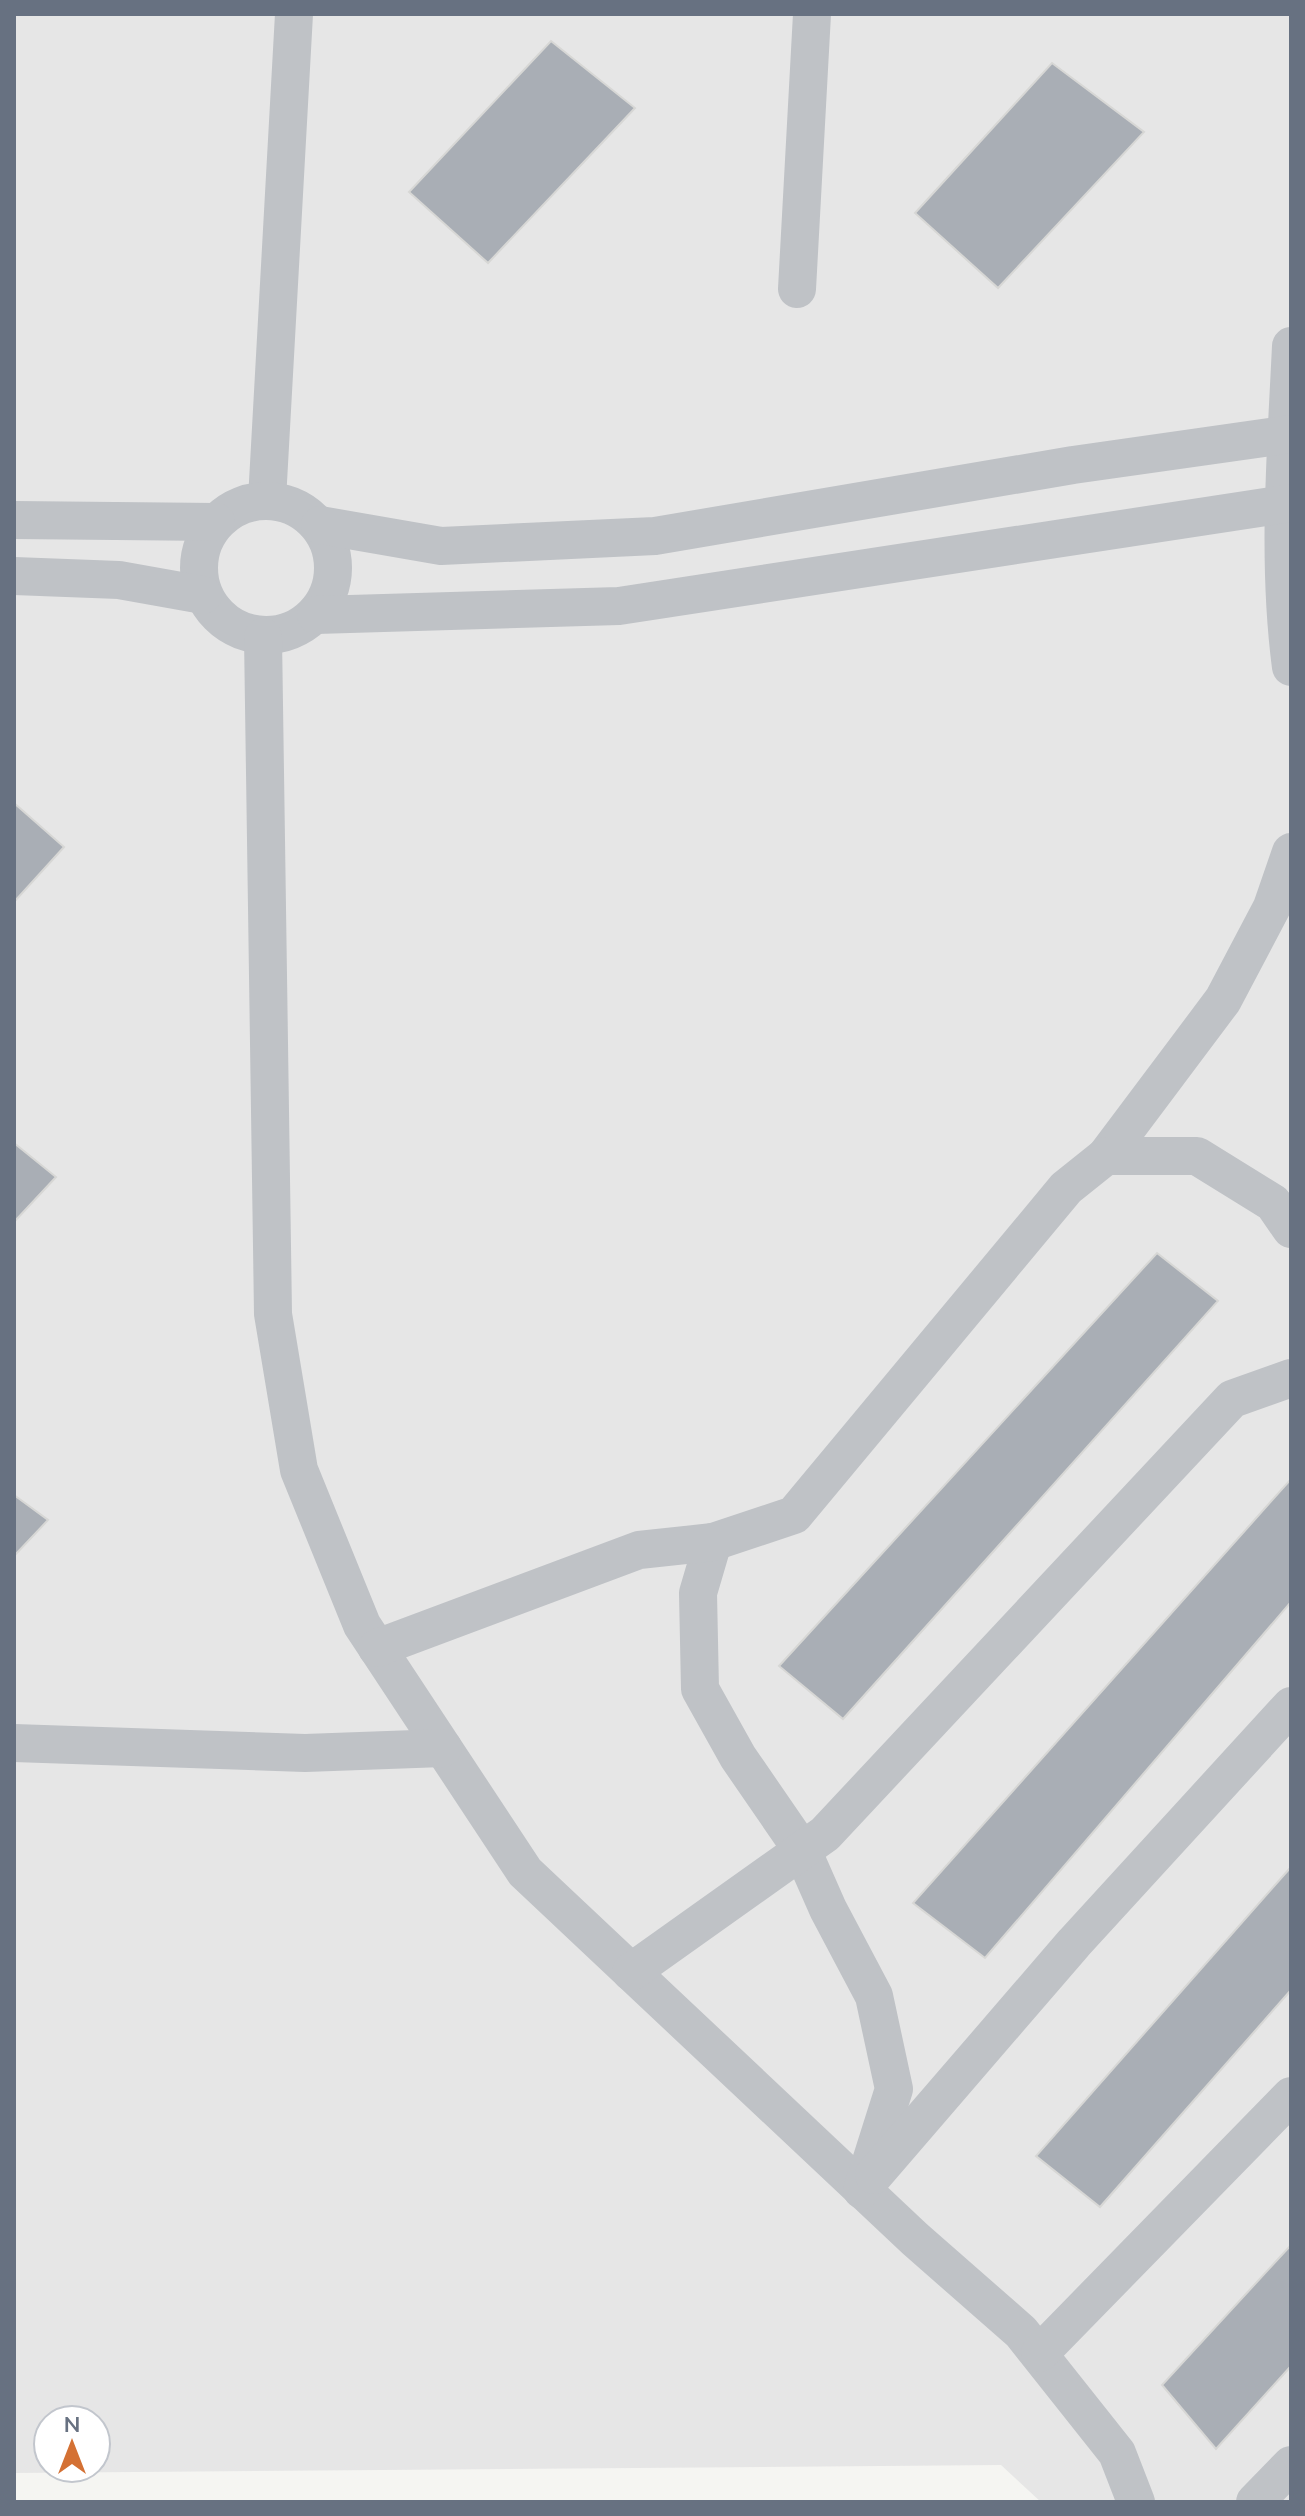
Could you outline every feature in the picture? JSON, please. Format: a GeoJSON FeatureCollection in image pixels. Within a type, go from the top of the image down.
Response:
{"type":"FeatureCollection","features":[{"type":"Feature","properties":{"kind":"street"},"geometry":{"type":"LineString","coordinates":[[267,500],[294,14]]}},
{"type":"Feature","properties":{"kind":"street"},"geometry":{"type":"LineString","coordinates":[[797,289],[812,14]]}},
{"type":"Feature","properties":{"kind":"street"},"geometry":{"type":"LineString","coordinates":[[1291,346],[1286,630],[1291,667]]}},
{"type":"Feature","properties":{"kind":"street"},"geometry":{"type":"LineString","coordinates":[[320,525],[441,546],[655,536],[1073,465],[1289,434]]}},
{"type":"Feature","properties":{"kind":"street"},"geometry":{"type":"LineString","coordinates":[[267,500],[297,507],[320,525],[333,554],[333,587],[316,615],[292,632],[263,637],[227,625],[203,595],[198,557],[216,522],[239,505],[267,500]]}},
{"type":"Feature","properties":{"kind":"street"},"geometry":{"type":"LineString","coordinates":[[316,615],[619,606],[1004,550],[1287,503]]}},
{"type":"Feature","properties":{"kind":"street"},"geometry":{"type":"LineString","coordinates":[[14,520],[216,522]]}},
{"type":"Feature","properties":{"kind":"street"},"geometry":{"type":"LineString","coordinates":[[14,576],[119,580],[203,595]]}},
{"type":"Feature","properties":{"kind":"street"},"geometry":{"type":"LineString","coordinates":[[263,637],[273,1314],[299,1470],[362,1625],[525,1872],[862,2190],[1021,2332],[1117,2453],[1136,2502]]}},
{"type":"Feature","properties":{"kind":"street"},"geometry":{"type":"LineString","coordinates":[[377,1648],[639,1550],[713,1542],[794,1515],[1066,1188],[1106,1156],[1223,1000],[1272,907],[1291,852]]}},
{"type":"Feature","properties":{"kind":"street"},"geometry":{"type":"LineString","coordinates":[[1106,1156],[1197,1156],[1273,1203],[1291,1229]]}},
{"type":"Feature","properties":{"kind":"street"},"geometry":{"type":"LineString","coordinates":[[631,1972],[825,1834],[1232,1399],[1291,1378]]}},
{"type":"Feature","properties":{"kind":"street"},"geometry":{"type":"LineString","coordinates":[[713,1542],[698,1593],[700,1689],[738,1757],[802,1850],[828,1909],[874,1996],[894,2089],[862,2190]]}},
{"type":"Feature","properties":{"kind":"street"},"geometry":{"type":"LineString","coordinates":[[862,2190],[1074,1943],[1291,1706]]}},
{"type":"Feature","properties":{"kind":"street"},"geometry":{"type":"LineString","coordinates":[[14,1743],[305,1753],[443,1748]]}},
{"type":"Feature","properties":{"kind":"street"},"geometry":{"type":"LineString","coordinates":[[1040,2353],[1291,2096]]}},
{"type":"Feature","properties":{"kind":"street"},"geometry":{"type":"LineString","coordinates":[[1255,2502],[1291,2465]]}},
{"type":"Feature","properties":{"kind":"shaded area"},"geometry":{"type":"Polygon","coordinates":[[[14,14],[1291,14],[1291,2502],[1041,2502],[1001,2465],[112,2472],[112,2404],[32,2404],[32,2473],[14,2473],[14,14]]]}},
{"type":"Feature","properties":{"kind":"building"},"geometry":{"type":"Polygon","coordinates":[[[551,41],[635,108],[488,263],[409,192],[551,41]]]}},
{"type":"Feature","properties":{"kind":"building"},"geometry":{"type":"Polygon","coordinates":[[[1052,63],[1144,132],[998,288],[915,213],[1052,63]]]}},
{"type":"Feature","properties":{"kind":"building"},"geometry":{"type":"Polygon","coordinates":[[[14,803],[64,847],[14,902],[14,803]]]}},
{"type":"Feature","properties":{"kind":"building"},"geometry":{"type":"Polygon","coordinates":[[[14,1143],[56,1177],[14,1222],[14,1143]]]}},
{"type":"Feature","properties":{"kind":"building"},"geometry":{"type":"Polygon","coordinates":[[[1157,1253],[1218,1301],[843,1719],[779,1666],[1157,1253]]]}},
{"type":"Feature","properties":{"kind":"building"},"geometry":{"type":"Polygon","coordinates":[[[1291,1479],[1291,1602],[985,1958],[913,1903],[1291,1479]]]}},
{"type":"Feature","properties":{"kind":"building"},"geometry":{"type":"Polygon","coordinates":[[[14,1495],[48,1520],[14,1556],[14,1495]]]}},
{"type":"Feature","properties":{"kind":"building"},"geometry":{"type":"Polygon","coordinates":[[[1291,1867],[1291,1990],[1100,2207],[1036,2156],[1291,1867]]]}},
{"type":"Feature","properties":{"kind":"building"},"geometry":{"type":"Polygon","coordinates":[[[1291,2245],[1291,2366],[1216,2449],[1162,2385],[1291,2245]]]}}]}
